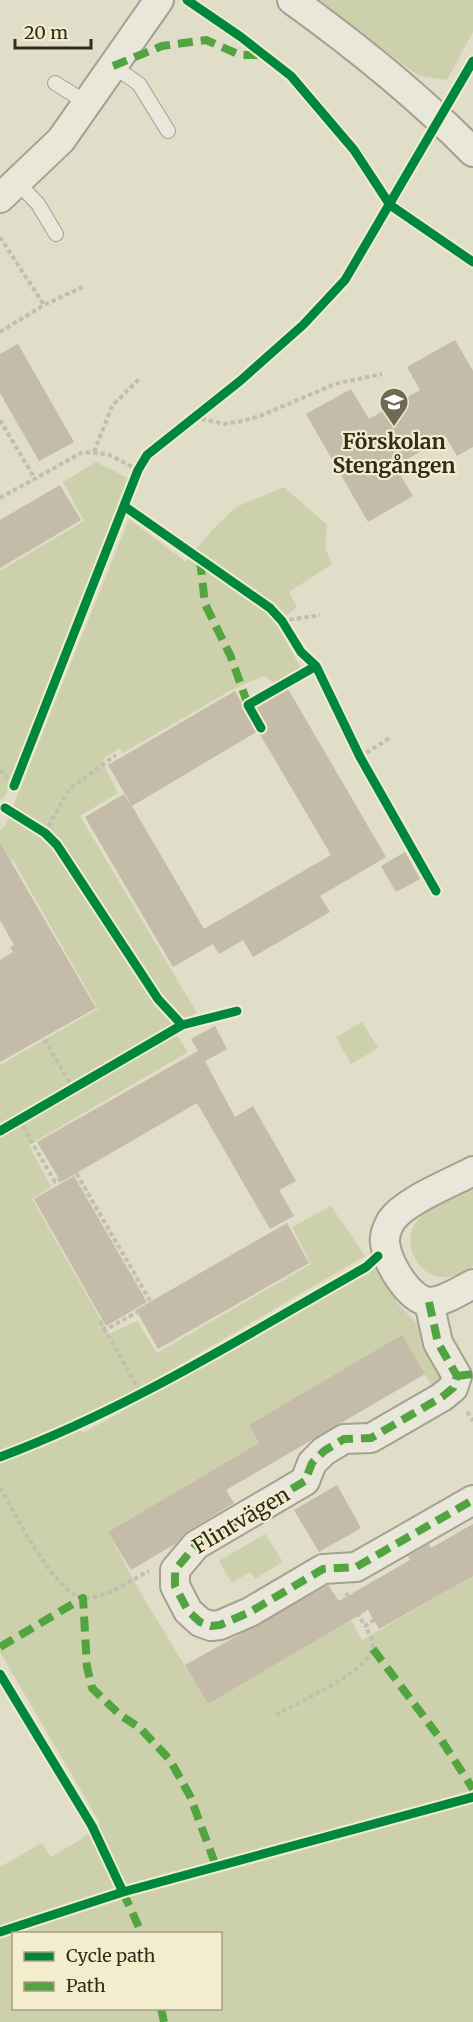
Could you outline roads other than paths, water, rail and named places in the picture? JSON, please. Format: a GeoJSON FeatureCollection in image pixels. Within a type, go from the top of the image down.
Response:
{"type":"FeatureCollection","features":[{"type":"Feature","properties":{"kind":"street"},"geometry":{"type":"LineString","coordinates":[[9,190],[61,140],[159,0]]}},
{"type":"Feature","properties":{"kind":"street"},"geometry":{"type":"LineString","coordinates":[[292,0],[371,60],[450,128],[473,152]]}},
{"type":"Feature","properties":{"kind":"street"},"geometry":{"type":"LineString","coordinates":[[473,1171],[404,1209],[392,1220],[385,1234],[386,1248],[404,1282],[417,1298],[429,1302],[446,1298],[473,1284]]}},
{"type":"Feature","properties":{"kind":"street","name":"Flintvägen"},"geometry":{"type":"LineString","coordinates":[[429,1302],[438,1343],[465,1375],[442,1397],[371,1438],[344,1439],[324,1451],[312,1463],[305,1481],[196,1545],[175,1570],[175,1586],[188,1611],[194,1617],[211,1626],[220,1625],[242,1616],[323,1569],[356,1567],[473,1500]]}},
{"type":"Feature","properties":{"kind":"lane"},"geometry":{"type":"LineString","coordinates":[[113,66],[139,84],[168,131]]}},
{"type":"Feature","properties":{"kind":"lane"},"geometry":{"type":"LineString","coordinates":[[55,83],[87,103]]}},
{"type":"Feature","properties":{"kind":"lane"},"geometry":{"type":"LineString","coordinates":[[9,190],[38,204],[56,234]]}},
{"type":"Feature","properties":{"kind":"place","name":"Förskolan Stengången"},"geometry":{"type":"Point","coordinates":[394,428]}}]}
